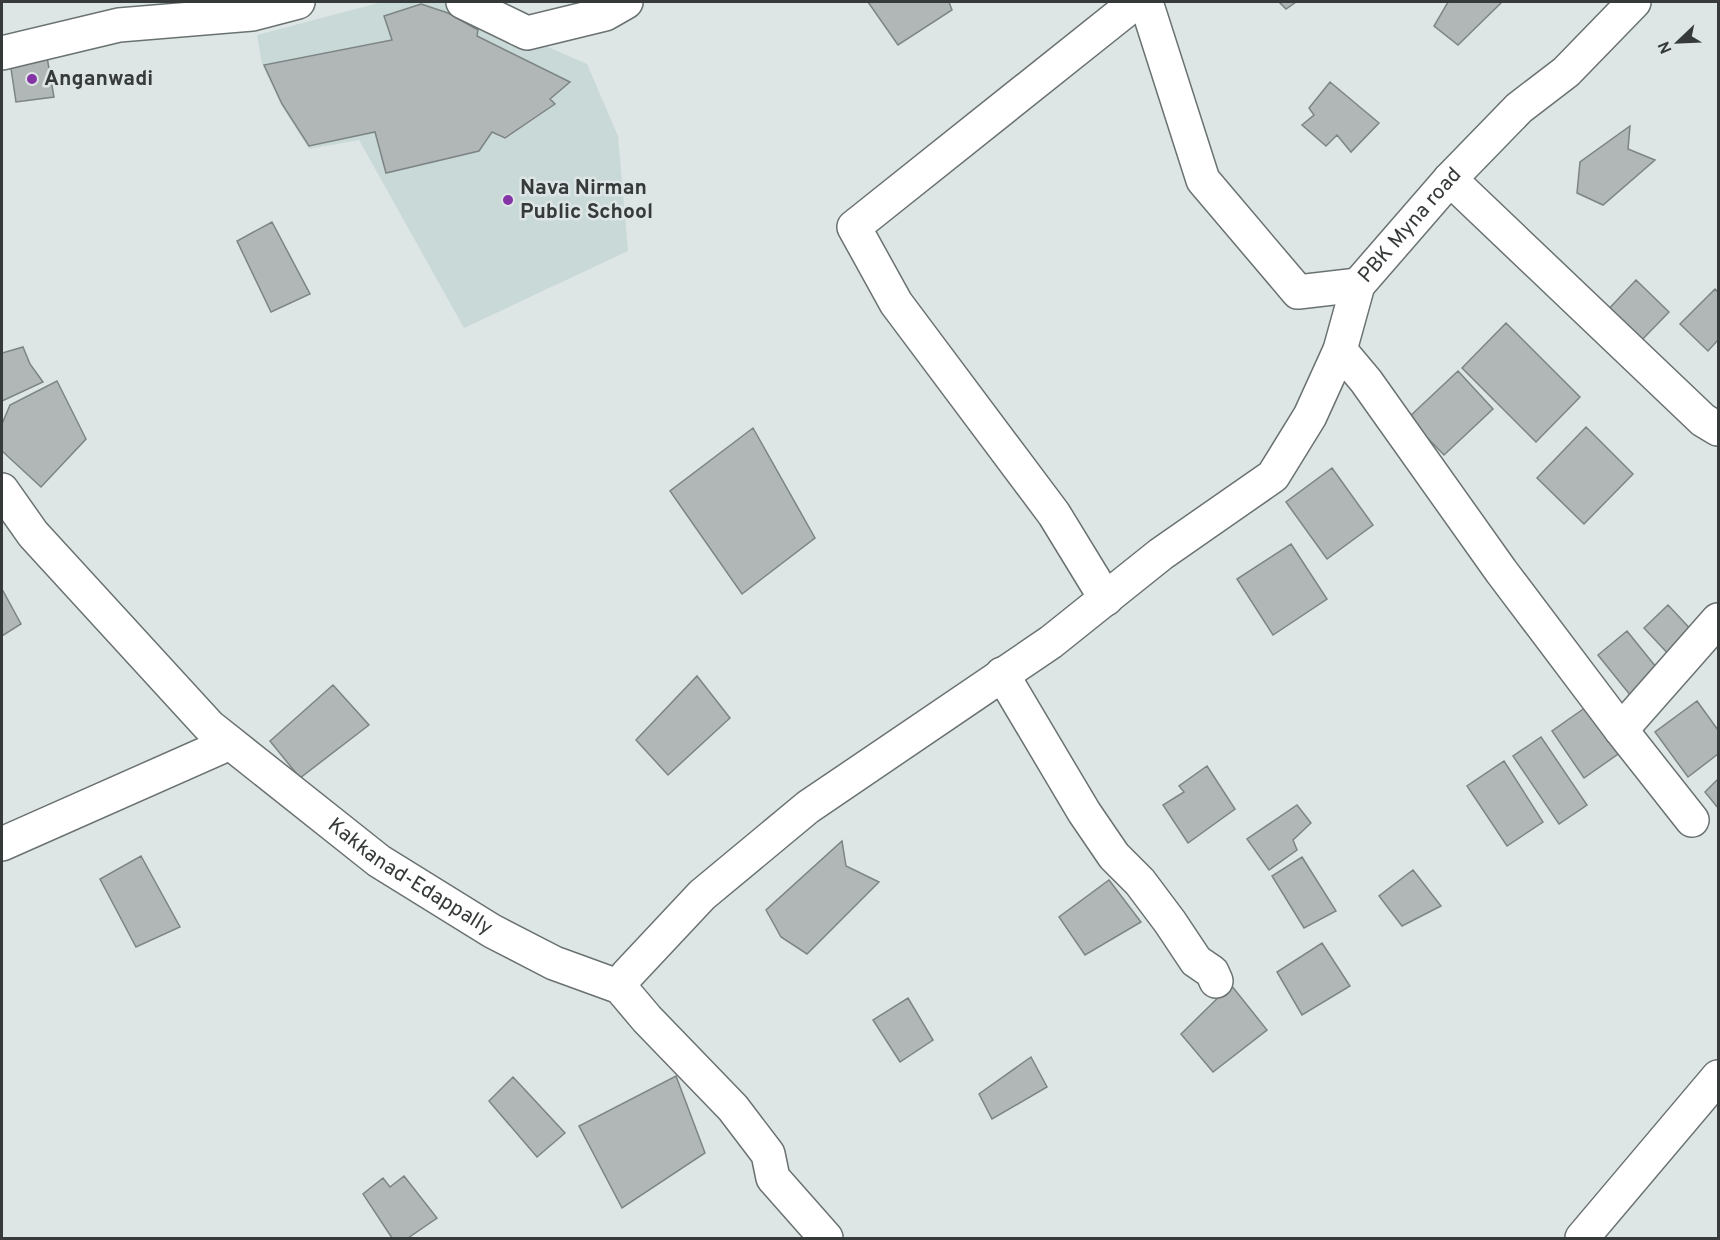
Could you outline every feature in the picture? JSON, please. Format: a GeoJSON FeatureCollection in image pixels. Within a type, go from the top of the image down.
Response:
{"type":"FeatureCollection","features":[{"type":"Feature","properties":{"kind":"street"},"geometry":{"type":"LineString","coordinates":[[2,54],[119,25],[252,14],[298,2]]}},
{"type":"Feature","properties":{"kind":"street"},"geometry":{"type":"LineString","coordinates":[[463,2],[527,33],[605,14],[626,2]]}},
{"type":"Feature","properties":{"kind":"street"},"geometry":{"type":"LineString","coordinates":[[1106,599],[1054,514],[896,303],[854,227],[1136,2]]}},
{"type":"Feature","properties":{"kind":"street"},"geometry":{"type":"LineString","coordinates":[[1146,2],[1203,180],[1298,292],[1358,285]]}},
{"type":"Feature","properties":{"kind":"street","name":"PBK Myna road"},"geometry":{"type":"LineString","coordinates":[[620,987],[627,975],[702,895],[808,807],[1051,642],[1161,554],[1274,476],[1310,416],[1340,350],[1358,285],[1450,179],[1520,108],[1566,72],[1634,2]]}},
{"type":"Feature","properties":{"kind":"street"},"geometry":{"type":"LineString","coordinates":[[1450,179],[1703,420],[1719,429]]}},
{"type":"Feature","properties":{"kind":"street"},"geometry":{"type":"LineString","coordinates":[[1340,350],[1366,381],[1494,562],[1692,820]]}},
{"type":"Feature","properties":{"kind":"street","name":"Kakkanad-Edappally"},"geometry":{"type":"LineString","coordinates":[[2,490],[41,542],[209,726],[230,743],[379,861],[492,931],[554,963],[620,987],[647,1019],[733,1108],[768,1154],[773,1178],[826,1239]]}},
{"type":"Feature","properties":{"kind":"street"},"geometry":{"type":"LineString","coordinates":[[1621,730],[1719,620]]}},
{"type":"Feature","properties":{"kind":"street"},"geometry":{"type":"LineString","coordinates":[[1002,674],[1084,812],[1114,855],[1140,882],[1196,961],[1212,972],[1216,981]]}},
{"type":"Feature","properties":{"kind":"street"},"geometry":{"type":"LineString","coordinates":[[2,844],[230,743]]}},
{"type":"Feature","properties":{"kind":"street"},"geometry":{"type":"LineString","coordinates":[[1582,1239],[1719,1077]]}},
{"type":"Feature","properties":{"kind":"shaded area","name":"Nava Nirman Public School"},"geometry":{"type":"Polygon","coordinates":[[[382,2],[444,2],[587,64],[618,136],[628,251],[464,328],[359,140],[309,149],[280,103],[262,64],[257,35],[382,2]]]}},
{"type":"Feature","properties":{"kind":"building"},"geometry":{"type":"Polygon","coordinates":[[[868,2],[949,2],[952,10],[898,45],[868,2]]]}},
{"type":"Feature","properties":{"kind":"building"},"geometry":{"type":"Polygon","coordinates":[[[1279,2],[1296,2],[1286,9],[1279,2]]]}},
{"type":"Feature","properties":{"kind":"building"},"geometry":{"type":"Polygon","coordinates":[[[1448,2],[1502,2],[1458,45],[1434,26],[1448,2]]]}},
{"type":"Feature","properties":{"kind":"building","name":"Nava Nirman Public School"},"geometry":{"type":"Polygon","coordinates":[[[421,4],[448,13],[478,30],[477,36],[570,82],[550,99],[555,104],[505,138],[492,132],[479,151],[386,173],[375,132],[309,146],[282,104],[264,65],[392,40],[384,16],[421,4]]]}},
{"type":"Feature","properties":{"kind":"building","name":"Anganwadi"},"geometry":{"type":"Polygon","coordinates":[[[47,57],[54,97],[16,102],[10,62],[47,57]]]}},
{"type":"Feature","properties":{"kind":"building"},"geometry":{"type":"Polygon","coordinates":[[[1330,82],[1379,123],[1351,152],[1337,135],[1326,146],[1302,125],[1314,115],[1309,108],[1330,82]]]}},
{"type":"Feature","properties":{"kind":"building"},"geometry":{"type":"Polygon","coordinates":[[[1630,126],[1628,149],[1655,160],[1603,205],[1577,193],[1580,162],[1630,126]]]}},
{"type":"Feature","properties":{"kind":"building"},"geometry":{"type":"Polygon","coordinates":[[[272,222],[310,294],[271,312],[237,241],[272,222]]]}},
{"type":"Feature","properties":{"kind":"building"},"geometry":{"type":"Polygon","coordinates":[[[1636,280],[1669,312],[1635,347],[1603,315],[1636,280]]]}},
{"type":"Feature","properties":{"kind":"building"},"geometry":{"type":"Polygon","coordinates":[[[1715,289],[1718,292],[1718,340],[1708,351],[1680,324],[1715,289]]]}},
{"type":"Feature","properties":{"kind":"building"},"geometry":{"type":"Polygon","coordinates":[[[1506,323],[1580,397],[1536,442],[1462,368],[1506,323]]]}},
{"type":"Feature","properties":{"kind":"building"},"geometry":{"type":"Polygon","coordinates":[[[23,347],[30,364],[43,382],[2,401],[2,353],[23,347]]]}},
{"type":"Feature","properties":{"kind":"building"},"geometry":{"type":"Polygon","coordinates":[[[1458,371],[1493,409],[1444,455],[1408,418],[1458,371]]]}},
{"type":"Feature","properties":{"kind":"building"},"geometry":{"type":"Polygon","coordinates":[[[57,381],[86,439],[41,487],[2,451],[2,424],[10,405],[57,381]]]}},
{"type":"Feature","properties":{"kind":"building"},"geometry":{"type":"Polygon","coordinates":[[[1586,427],[1633,474],[1584,524],[1537,478],[1586,427]]]}},
{"type":"Feature","properties":{"kind":"building"},"geometry":{"type":"Polygon","coordinates":[[[753,428],[815,538],[742,594],[670,491],[753,428]]]}},
{"type":"Feature","properties":{"kind":"building"},"geometry":{"type":"Polygon","coordinates":[[[1332,468],[1373,525],[1327,559],[1286,502],[1332,468]]]}},
{"type":"Feature","properties":{"kind":"building"},"geometry":{"type":"Polygon","coordinates":[[[1291,544],[1327,599],[1273,635],[1237,579],[1291,544]]]}},
{"type":"Feature","properties":{"kind":"building"},"geometry":{"type":"Polygon","coordinates":[[[2,589],[21,624],[2,636],[2,589]]]}},
{"type":"Feature","properties":{"kind":"building"},"geometry":{"type":"Polygon","coordinates":[[[1668,605],[1697,636],[1673,659],[1644,628],[1668,605]]]}},
{"type":"Feature","properties":{"kind":"building"},"geometry":{"type":"Polygon","coordinates":[[[1627,631],[1664,677],[1635,701],[1598,655],[1627,631]]]}},
{"type":"Feature","properties":{"kind":"building"},"geometry":{"type":"Polygon","coordinates":[[[697,676],[730,718],[668,775],[636,740],[697,676]]]}},
{"type":"Feature","properties":{"kind":"building"},"geometry":{"type":"Polygon","coordinates":[[[333,685],[369,725],[300,778],[270,741],[333,685]]]}},
{"type":"Feature","properties":{"kind":"building"},"geometry":{"type":"Polygon","coordinates":[[[1697,701],[1718,730],[1718,754],[1688,777],[1655,732],[1697,701]]]}},
{"type":"Feature","properties":{"kind":"building"},"geometry":{"type":"Polygon","coordinates":[[[1589,705],[1621,752],[1584,778],[1552,731],[1589,705]]]}},
{"type":"Feature","properties":{"kind":"building"},"geometry":{"type":"Polygon","coordinates":[[[1541,737],[1587,805],[1559,824],[1513,756],[1541,737]]]}},
{"type":"Feature","properties":{"kind":"building"},"geometry":{"type":"Polygon","coordinates":[[[1504,761],[1543,822],[1507,846],[1467,786],[1504,761]]]}},
{"type":"Feature","properties":{"kind":"building"},"geometry":{"type":"Polygon","coordinates":[[[1207,766],[1235,809],[1188,843],[1163,805],[1184,792],[1179,786],[1207,766]]]}},
{"type":"Feature","properties":{"kind":"building"},"geometry":{"type":"Polygon","coordinates":[[[1718,779],[1718,808],[1705,792],[1718,779]]]}},
{"type":"Feature","properties":{"kind":"building"},"geometry":{"type":"Polygon","coordinates":[[[1297,805],[1311,823],[1293,840],[1297,850],[1269,870],[1247,839],[1297,805]]]}},
{"type":"Feature","properties":{"kind":"building"},"geometry":{"type":"Polygon","coordinates":[[[842,841],[846,866],[879,882],[807,954],[781,937],[766,910],[842,841]]]}},
{"type":"Feature","properties":{"kind":"building"},"geometry":{"type":"Polygon","coordinates":[[[141,856],[180,927],[136,947],[100,879],[141,856]]]}},
{"type":"Feature","properties":{"kind":"building"},"geometry":{"type":"Polygon","coordinates":[[[1302,857],[1336,911],[1304,928],[1272,876],[1302,857]]]}},
{"type":"Feature","properties":{"kind":"building"},"geometry":{"type":"Polygon","coordinates":[[[1413,870],[1441,906],[1402,926],[1379,896],[1413,870]]]}},
{"type":"Feature","properties":{"kind":"building"},"geometry":{"type":"Polygon","coordinates":[[[1109,880],[1141,922],[1085,955],[1059,917],[1109,880]]]}},
{"type":"Feature","properties":{"kind":"building"},"geometry":{"type":"Polygon","coordinates":[[[1322,943],[1350,986],[1302,1015],[1277,972],[1322,943]]]}},
{"type":"Feature","properties":{"kind":"building"},"geometry":{"type":"Polygon","coordinates":[[[1231,985],[1267,1030],[1213,1072],[1181,1034],[1231,985]]]}},
{"type":"Feature","properties":{"kind":"building"},"geometry":{"type":"Polygon","coordinates":[[[908,998],[933,1040],[900,1062],[873,1020],[908,998]]]}},
{"type":"Feature","properties":{"kind":"building"},"geometry":{"type":"Polygon","coordinates":[[[1031,1057],[1047,1087],[992,1119],[979,1094],[1031,1057]]]}},
{"type":"Feature","properties":{"kind":"building"},"geometry":{"type":"Polygon","coordinates":[[[676,1076],[705,1153],[622,1208],[579,1126],[676,1076]]]}},
{"type":"Feature","properties":{"kind":"building"},"geometry":{"type":"Polygon","coordinates":[[[513,1077],[565,1133],[537,1157],[489,1101],[513,1077]]]}},
{"type":"Feature","properties":{"kind":"building"},"geometry":{"type":"Polygon","coordinates":[[[404,1176],[437,1218],[408,1238],[392,1238],[363,1194],[383,1178],[390,1187],[404,1176]]]}},
{"type":"Feature","properties":{"kind":"place","name":"Anganwadi"},"geometry":{"type":"Point","coordinates":[32,79]}},
{"type":"Feature","properties":{"kind":"place","name":"Nava Nirman Public School"},"geometry":{"type":"Point","coordinates":[508,200]}}]}
